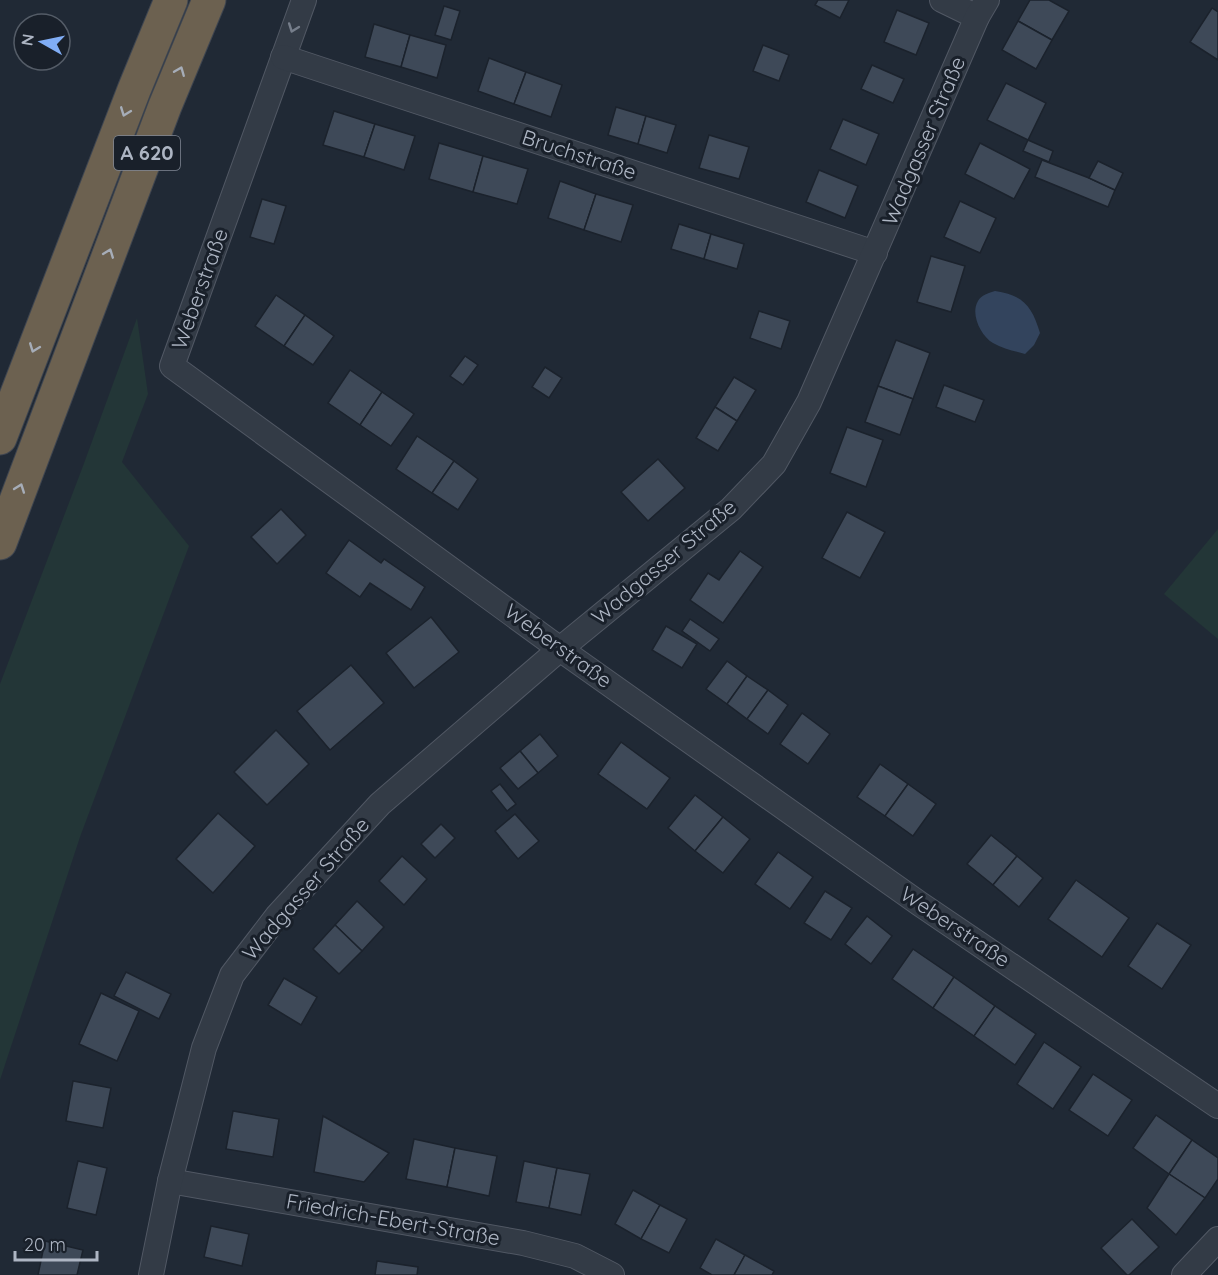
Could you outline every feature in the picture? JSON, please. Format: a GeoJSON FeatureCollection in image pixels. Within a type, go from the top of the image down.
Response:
{"type":"FeatureCollection","features":[{"type":"Feature","properties":{"kind":"highway","name":"A 620"},"geometry":{"type":"LineString","coordinates":[[0,438],[171,0]]}},
{"type":"Feature","properties":{"kind":"highway","name":"A 620"},"geometry":{"type":"LineString","coordinates":[[0,543],[161,117],[208,0]]}},
{"type":"Feature","properties":{"kind":"street"},"geometry":{"type":"LineString","coordinates":[[283,57],[304,0]]}},
{"type":"Feature","properties":{"kind":"street"},"geometry":{"type":"LineString","coordinates":[[942,0],[982,9]]}},
{"type":"Feature","properties":{"kind":"street","name":"Wadgasser Straße"},"geometry":{"type":"LineString","coordinates":[[151,1275],[170,1181],[204,1048],[232,975],[278,915],[380,804],[560,648],[731,508],[774,464],[809,402],[982,9]]}},
{"type":"Feature","properties":{"kind":"street","name":"Bruchstraße"},"geometry":{"type":"LineString","coordinates":[[283,57],[875,253]]}},
{"type":"Feature","properties":{"kind":"street","name":"Weberstraße"},"geometry":{"type":"LineString","coordinates":[[283,57],[172,366],[560,648],[920,904],[1218,1106]]}},
{"type":"Feature","properties":{"kind":"street","name":"Friedrich-Ebert-Straße"},"geometry":{"type":"LineString","coordinates":[[170,1181],[523,1244],[575,1257],[612,1275]]}},
{"type":"Feature","properties":{"kind":"street"},"geometry":{"type":"LineString","coordinates":[[1184,1275],[1218,1239]]}},
{"type":"Feature","properties":{"kind":"shaded area"},"geometry":{"type":"Polygon","coordinates":[[[137,318],[148,394],[122,462],[189,546],[80,837],[0,1080],[0,684],[137,318]]]}},
{"type":"Feature","properties":{"kind":"shaded area"},"geometry":{"type":"Polygon","coordinates":[[[1218,529],[1218,639],[1164,594],[1218,529]]]}},
{"type":"Feature","properties":{"kind":"water"},"geometry":{"type":"Polygon","coordinates":[[[995,291],[1013,295],[1025,303],[1034,316],[1040,333],[1034,345],[1025,354],[993,343],[984,335],[978,324],[975,312],[979,299],[995,291]]]}},
{"type":"Feature","properties":{"kind":"building"},"geometry":{"type":"Polygon","coordinates":[[[818,0],[849,0],[840,18],[815,5],[818,0]]]}},
{"type":"Feature","properties":{"kind":"building"},"geometry":{"type":"Polygon","coordinates":[[[1030,0],[1049,0],[1069,11],[1052,40],[1018,21],[1030,0]]]}},
{"type":"Feature","properties":{"kind":"building"},"geometry":{"type":"Polygon","coordinates":[[[444,6],[460,11],[451,40],[435,35],[444,6]]]}},
{"type":"Feature","properties":{"kind":"building"},"geometry":{"type":"Polygon","coordinates":[[[1212,8],[1218,12],[1218,60],[1190,42],[1212,8]]]}},
{"type":"Feature","properties":{"kind":"building"},"geometry":{"type":"Polygon","coordinates":[[[897,10],[929,23],[916,55],[884,42],[897,10]]]}},
{"type":"Feature","properties":{"kind":"building"},"geometry":{"type":"Polygon","coordinates":[[[1018,21],[1052,40],[1036,69],[1002,50],[1018,21]]]}},
{"type":"Feature","properties":{"kind":"building"},"geometry":{"type":"Polygon","coordinates":[[[374,24],[410,35],[401,67],[365,57],[374,24]]]}},
{"type":"Feature","properties":{"kind":"building"},"geometry":{"type":"Polygon","coordinates":[[[410,35],[446,45],[437,78],[401,67],[410,35]]]}},
{"type":"Feature","properties":{"kind":"building"},"geometry":{"type":"Polygon","coordinates":[[[763,45],[789,55],[779,81],[753,71],[763,45]]]}},
{"type":"Feature","properties":{"kind":"building"},"geometry":{"type":"Polygon","coordinates":[[[489,58],[526,72],[514,104],[478,91],[489,58]]]}},
{"type":"Feature","properties":{"kind":"building"},"geometry":{"type":"Polygon","coordinates":[[[872,65],[904,79],[893,103],[861,89],[872,65]]]}},
{"type":"Feature","properties":{"kind":"building"},"geometry":{"type":"Polygon","coordinates":[[[526,72],[562,85],[551,117],[514,104],[526,72]]]}},
{"type":"Feature","properties":{"kind":"building"},"geometry":{"type":"Polygon","coordinates":[[[1006,83],[1046,103],[1028,140],[987,120],[1006,83]]]}},
{"type":"Feature","properties":{"kind":"building"},"geometry":{"type":"Polygon","coordinates":[[[616,107],[646,116],[638,144],[608,135],[616,107]]]}},
{"type":"Feature","properties":{"kind":"building"},"geometry":{"type":"Polygon","coordinates":[[[334,111],[375,124],[364,157],[323,145],[334,111]]]}},
{"type":"Feature","properties":{"kind":"building"},"geometry":{"type":"Polygon","coordinates":[[[646,116],[676,125],[667,153],[638,144],[646,116]]]}},
{"type":"Feature","properties":{"kind":"building"},"geometry":{"type":"Polygon","coordinates":[[[843,119],[879,134],[866,165],[830,149],[843,119]]]}},
{"type":"Feature","properties":{"kind":"building"},"geometry":{"type":"Polygon","coordinates":[[[375,124],[415,136],[404,170],[364,157],[375,124]]]}},
{"type":"Feature","properties":{"kind":"building"},"geometry":{"type":"Polygon","coordinates":[[[709,135],[749,147],[739,179],[699,168],[709,135]]]}},
{"type":"Feature","properties":{"kind":"building"},"geometry":{"type":"Polygon","coordinates":[[[1028,140],[1053,151],[1049,162],[1023,151],[1028,140]]]}},
{"type":"Feature","properties":{"kind":"building"},"geometry":{"type":"Polygon","coordinates":[[[439,143],[483,156],[473,192],[429,179],[439,143]]]}},
{"type":"Feature","properties":{"kind":"building"},"geometry":{"type":"Polygon","coordinates":[[[980,143],[1030,169],[1014,199],[965,174],[980,143]]]}},
{"type":"Feature","properties":{"kind":"building"},"geometry":{"type":"Polygon","coordinates":[[[483,156],[528,169],[517,204],[473,192],[483,156]]]}},
{"type":"Feature","properties":{"kind":"building"},"geometry":{"type":"Polygon","coordinates":[[[1042,160],[1115,190],[1108,207],[1035,177],[1042,160]]]}},
{"type":"Feature","properties":{"kind":"building"},"geometry":{"type":"Polygon","coordinates":[[[1098,161],[1123,173],[1115,190],[1089,178],[1098,161]]]}},
{"type":"Feature","properties":{"kind":"building"},"geometry":{"type":"Polygon","coordinates":[[[819,170],[858,186],[845,218],[806,202],[819,170]]]}},
{"type":"Feature","properties":{"kind":"building"},"geometry":{"type":"Polygon","coordinates":[[[560,181],[596,194],[584,230],[548,218],[560,181]]]}},
{"type":"Feature","properties":{"kind":"building"},"geometry":{"type":"Polygon","coordinates":[[[596,194],[633,205],[621,242],[584,230],[596,194]]]}},
{"type":"Feature","properties":{"kind":"building"},"geometry":{"type":"Polygon","coordinates":[[[262,199],[286,206],[274,244],[250,237],[262,199]]]}},
{"type":"Feature","properties":{"kind":"building"},"geometry":{"type":"Polygon","coordinates":[[[960,201],[996,218],[980,253],[944,237],[960,201]]]}},
{"type":"Feature","properties":{"kind":"building"},"geometry":{"type":"Polygon","coordinates":[[[679,224],[711,234],[704,259],[671,249],[679,224]]]}},
{"type":"Feature","properties":{"kind":"building"},"geometry":{"type":"Polygon","coordinates":[[[711,234],[744,244],[737,269],[704,259],[711,234]]]}},
{"type":"Feature","properties":{"kind":"building"},"geometry":{"type":"Polygon","coordinates":[[[931,256],[965,266],[951,312],[917,302],[931,256]]]}},
{"type":"Feature","properties":{"kind":"building"},"geometry":{"type":"Polygon","coordinates":[[[276,295],[305,315],[284,346],[255,326],[276,295]]]}},
{"type":"Feature","properties":{"kind":"building"},"geometry":{"type":"Polygon","coordinates":[[[759,311],[790,321],[781,349],[750,338],[759,311]]]}},
{"type":"Feature","properties":{"kind":"building"},"geometry":{"type":"Polygon","coordinates":[[[305,315],[334,336],[313,365],[284,346],[305,315]]]}},
{"type":"Feature","properties":{"kind":"building"},"geometry":{"type":"Polygon","coordinates":[[[896,340],[930,353],[913,399],[878,386],[896,340]]]}},
{"type":"Feature","properties":{"kind":"building"},"geometry":{"type":"Polygon","coordinates":[[[465,356],[478,365],[463,385],[450,376],[465,356]]]}},
{"type":"Feature","properties":{"kind":"building"},"geometry":{"type":"Polygon","coordinates":[[[545,367],[562,378],[549,398],[532,387],[545,367]]]}},
{"type":"Feature","properties":{"kind":"building"},"geometry":{"type":"Polygon","coordinates":[[[350,370],[382,392],[360,425],[328,403],[350,370]]]}},
{"type":"Feature","properties":{"kind":"building"},"geometry":{"type":"Polygon","coordinates":[[[734,377],[756,390],[737,421],[715,407],[734,377]]]}},
{"type":"Feature","properties":{"kind":"building"},"geometry":{"type":"Polygon","coordinates":[[[944,385],[984,400],[975,422],[936,407],[944,385]]]}},
{"type":"Feature","properties":{"kind":"building"},"geometry":{"type":"Polygon","coordinates":[[[878,386],[913,399],[900,435],[865,422],[878,386]]]}},
{"type":"Feature","properties":{"kind":"building"},"geometry":{"type":"Polygon","coordinates":[[[382,392],[414,414],[391,446],[360,425],[382,392]]]}},
{"type":"Feature","properties":{"kind":"building"},"geometry":{"type":"Polygon","coordinates":[[[715,407],[737,421],[718,451],[696,438],[715,407]]]}},
{"type":"Feature","properties":{"kind":"building"},"geometry":{"type":"Polygon","coordinates":[[[847,427],[883,440],[866,487],[830,473],[847,427]]]}},
{"type":"Feature","properties":{"kind":"building"},"geometry":{"type":"Polygon","coordinates":[[[417,436],[454,461],[432,493],[396,469],[417,436]]]}},
{"type":"Feature","properties":{"kind":"building"},"geometry":{"type":"Polygon","coordinates":[[[658,459],[685,488],[648,521],[621,492],[658,459]]]}},
{"type":"Feature","properties":{"kind":"building"},"geometry":{"type":"Polygon","coordinates":[[[454,461],[478,479],[458,510],[432,493],[454,461]]]}},
{"type":"Feature","properties":{"kind":"building"},"geometry":{"type":"Polygon","coordinates":[[[281,509],[306,535],[277,564],[251,537],[281,509]]]}},
{"type":"Feature","properties":{"kind":"building"},"geometry":{"type":"Polygon","coordinates":[[[847,512],[885,532],[860,578],[822,558],[847,512]]]}},
{"type":"Feature","properties":{"kind":"building"},"geometry":{"type":"Polygon","coordinates":[[[349,540],[381,563],[384,559],[425,587],[411,610],[370,583],[360,597],[326,573],[349,540]]]}},
{"type":"Feature","properties":{"kind":"building"},"geometry":{"type":"Polygon","coordinates":[[[740,551],[763,567],[723,623],[690,600],[708,573],[719,580],[740,551]]]}},
{"type":"Feature","properties":{"kind":"building"},"geometry":{"type":"Polygon","coordinates":[[[431,617],[459,652],[414,688],[386,653],[431,617]]]}},
{"type":"Feature","properties":{"kind":"building"},"geometry":{"type":"Polygon","coordinates":[[[690,619],[719,639],[710,651],[682,631],[690,619]]]}},
{"type":"Feature","properties":{"kind":"building"},"geometry":{"type":"Polygon","coordinates":[[[666,626],[697,644],[682,668],[652,650],[666,626]]]}},
{"type":"Feature","properties":{"kind":"building"},"geometry":{"type":"Polygon","coordinates":[[[727,661],[747,676],[727,704],[706,689],[727,661]]]}},
{"type":"Feature","properties":{"kind":"building"},"geometry":{"type":"Polygon","coordinates":[[[351,665],[384,703],[330,750],[297,711],[351,665]]]}},
{"type":"Feature","properties":{"kind":"building"},"geometry":{"type":"Polygon","coordinates":[[[747,676],[768,690],[747,719],[727,704],[747,676]]]}},
{"type":"Feature","properties":{"kind":"building"},"geometry":{"type":"Polygon","coordinates":[[[768,690],[788,705],[768,734],[747,719],[768,690]]]}},
{"type":"Feature","properties":{"kind":"building"},"geometry":{"type":"Polygon","coordinates":[[[802,713],[830,734],[808,764],[780,744],[802,713]]]}},
{"type":"Feature","properties":{"kind":"building"},"geometry":{"type":"Polygon","coordinates":[[[276,730],[309,764],[267,805],[234,772],[276,730]]]}},
{"type":"Feature","properties":{"kind":"building"},"geometry":{"type":"Polygon","coordinates":[[[540,734],[558,756],[538,773],[520,751],[540,734]]]}},
{"type":"Feature","properties":{"kind":"building"},"geometry":{"type":"Polygon","coordinates":[[[621,742],[670,778],[647,809],[598,774],[621,742]]]}},
{"type":"Feature","properties":{"kind":"building"},"geometry":{"type":"Polygon","coordinates":[[[520,751],[538,773],[518,789],[500,768],[520,751]]]}},
{"type":"Feature","properties":{"kind":"building"},"geometry":{"type":"Polygon","coordinates":[[[880,764],[908,784],[885,816],[857,797],[880,764]]]}},
{"type":"Feature","properties":{"kind":"building"},"geometry":{"type":"Polygon","coordinates":[[[500,784],[516,804],[507,811],[491,791],[500,784]]]}},
{"type":"Feature","properties":{"kind":"building"},"geometry":{"type":"Polygon","coordinates":[[[908,784],[936,804],[913,836],[885,816],[908,784]]]}},
{"type":"Feature","properties":{"kind":"building"},"geometry":{"type":"Polygon","coordinates":[[[695,795],[723,817],[695,851],[668,828],[695,795]]]}},
{"type":"Feature","properties":{"kind":"building"},"geometry":{"type":"Polygon","coordinates":[[[218,813],[255,846],[213,893],[176,859],[218,813]]]}},
{"type":"Feature","properties":{"kind":"building"},"geometry":{"type":"Polygon","coordinates":[[[515,814],[539,841],[518,859],[495,831],[515,814]]]}},
{"type":"Feature","properties":{"kind":"building"},"geometry":{"type":"Polygon","coordinates":[[[723,817],[750,839],[723,873],[695,851],[723,817]]]}},
{"type":"Feature","properties":{"kind":"building"},"geometry":{"type":"Polygon","coordinates":[[[441,824],[455,838],[435,858],[421,844],[441,824]]]}},
{"type":"Feature","properties":{"kind":"building"},"geometry":{"type":"Polygon","coordinates":[[[991,835],[1017,856],[993,885],[967,864],[991,835]]]}},
{"type":"Feature","properties":{"kind":"building"},"geometry":{"type":"Polygon","coordinates":[[[778,852],[813,877],[790,909],[755,884],[778,852]]]}},
{"type":"Feature","properties":{"kind":"building"},"geometry":{"type":"Polygon","coordinates":[[[402,856],[427,879],[404,905],[379,881],[402,856]]]}},
{"type":"Feature","properties":{"kind":"building"},"geometry":{"type":"Polygon","coordinates":[[[1017,856],[1043,878],[1019,907],[993,885],[1017,856]]]}},
{"type":"Feature","properties":{"kind":"building"},"geometry":{"type":"Polygon","coordinates":[[[1076,880],[1129,918],[1102,957],[1048,919],[1076,880]]]}},
{"type":"Feature","properties":{"kind":"building"},"geometry":{"type":"Polygon","coordinates":[[[825,891],[852,908],[831,940],[804,923],[825,891]]]}},
{"type":"Feature","properties":{"kind":"building"},"geometry":{"type":"Polygon","coordinates":[[[357,901],[384,927],[362,951],[335,925],[357,901]]]}},
{"type":"Feature","properties":{"kind":"building"},"geometry":{"type":"Polygon","coordinates":[[[867,916],[892,936],[871,964],[845,944],[867,916]]]}},
{"type":"Feature","properties":{"kind":"building"},"geometry":{"type":"Polygon","coordinates":[[[1157,923],[1191,945],[1162,989],[1128,966],[1157,923]]]}},
{"type":"Feature","properties":{"kind":"building"},"geometry":{"type":"Polygon","coordinates":[[[335,925],[362,951],[339,974],[313,949],[335,925]]]}},
{"type":"Feature","properties":{"kind":"building"},"geometry":{"type":"Polygon","coordinates":[[[913,949],[954,977],[933,1008],[892,979],[913,949]]]}},
{"type":"Feature","properties":{"kind":"building"},"geometry":{"type":"Polygon","coordinates":[[[126,972],[171,994],[159,1019],[114,996],[126,972]]]}},
{"type":"Feature","properties":{"kind":"building"},"geometry":{"type":"Polygon","coordinates":[[[954,977],[995,1006],[974,1036],[933,1008],[954,977]]]}},
{"type":"Feature","properties":{"kind":"building"},"geometry":{"type":"Polygon","coordinates":[[[284,978],[317,997],[301,1025],[268,1005],[284,978]]]}},
{"type":"Feature","properties":{"kind":"building"},"geometry":{"type":"Polygon","coordinates":[[[101,993],[139,1011],[117,1061],[79,1044],[101,993]]]}},
{"type":"Feature","properties":{"kind":"building"},"geometry":{"type":"Polygon","coordinates":[[[995,1006],[1036,1034],[1015,1065],[974,1036],[995,1006]]]}},
{"type":"Feature","properties":{"kind":"building"},"geometry":{"type":"Polygon","coordinates":[[[1044,1042],[1081,1067],[1053,1109],[1017,1084],[1044,1042]]]}},
{"type":"Feature","properties":{"kind":"building"},"geometry":{"type":"Polygon","coordinates":[[[1093,1074],[1132,1100],[1108,1136],[1069,1110],[1093,1074]]]}},
{"type":"Feature","properties":{"kind":"building"},"geometry":{"type":"Polygon","coordinates":[[[73,1081],[111,1088],[103,1128],[66,1121],[73,1081]]]}},
{"type":"Feature","properties":{"kind":"building"},"geometry":{"type":"Polygon","coordinates":[[[233,1111],[279,1119],[273,1157],[226,1149],[233,1111]]]}},
{"type":"Feature","properties":{"kind":"building"},"geometry":{"type":"Polygon","coordinates":[[[1156,1115],[1192,1140],[1169,1174],[1133,1148],[1156,1115]]]}},
{"type":"Feature","properties":{"kind":"building"},"geometry":{"type":"Polygon","coordinates":[[[323,1116],[389,1153],[364,1182],[314,1172],[323,1116]]]}},
{"type":"Feature","properties":{"kind":"building"},"geometry":{"type":"Polygon","coordinates":[[[414,1139],[455,1148],[447,1187],[406,1179],[414,1139]]]}},
{"type":"Feature","properties":{"kind":"building"},"geometry":{"type":"Polygon","coordinates":[[[1192,1140],[1218,1158],[1218,1179],[1205,1198],[1169,1174],[1192,1140]]]}},
{"type":"Feature","properties":{"kind":"building"},"geometry":{"type":"Polygon","coordinates":[[[455,1148],[497,1156],[489,1196],[447,1187],[455,1148]]]}},
{"type":"Feature","properties":{"kind":"building"},"geometry":{"type":"Polygon","coordinates":[[[78,1161],[107,1168],[96,1215],[67,1208],[78,1161]]]}},
{"type":"Feature","properties":{"kind":"building"},"geometry":{"type":"Polygon","coordinates":[[[524,1161],[557,1168],[549,1208],[516,1202],[524,1161]]]}},
{"type":"Feature","properties":{"kind":"building"},"geometry":{"type":"Polygon","coordinates":[[[557,1168],[590,1174],[581,1215],[549,1208],[557,1168]]]}},
{"type":"Feature","properties":{"kind":"building"},"geometry":{"type":"Polygon","coordinates":[[[1169,1174],[1205,1198],[1176,1235],[1147,1208],[1169,1174]]]}},
{"type":"Feature","properties":{"kind":"building"},"geometry":{"type":"Polygon","coordinates":[[[633,1190],[660,1205],[641,1239],[615,1224],[633,1190]]]}},
{"type":"Feature","properties":{"kind":"building"},"geometry":{"type":"Polygon","coordinates":[[[660,1205],[687,1219],[669,1253],[641,1239],[660,1205]]]}},
{"type":"Feature","properties":{"kind":"building"},"geometry":{"type":"Polygon","coordinates":[[[1132,1219],[1159,1247],[1127,1275],[1101,1248],[1132,1219]]]}},
{"type":"Feature","properties":{"kind":"building"},"geometry":{"type":"Polygon","coordinates":[[[211,1226],[249,1234],[242,1266],[204,1257],[211,1226]]]}},
{"type":"Feature","properties":{"kind":"building"},"geometry":{"type":"Polygon","coordinates":[[[716,1239],[745,1255],[734,1275],[712,1275],[700,1268],[716,1239]]]}},
{"type":"Feature","properties":{"kind":"building"},"geometry":{"type":"Polygon","coordinates":[[[45,1241],[83,1250],[77,1275],[38,1275],[45,1241]]]}},
{"type":"Feature","properties":{"kind":"building"},"geometry":{"type":"Polygon","coordinates":[[[745,1255],[774,1271],[772,1275],[734,1275],[745,1255]]]}},
{"type":"Feature","properties":{"kind":"building"},"geometry":{"type":"Polygon","coordinates":[[[377,1261],[418,1267],[417,1275],[375,1275],[377,1261]]]}}]}
